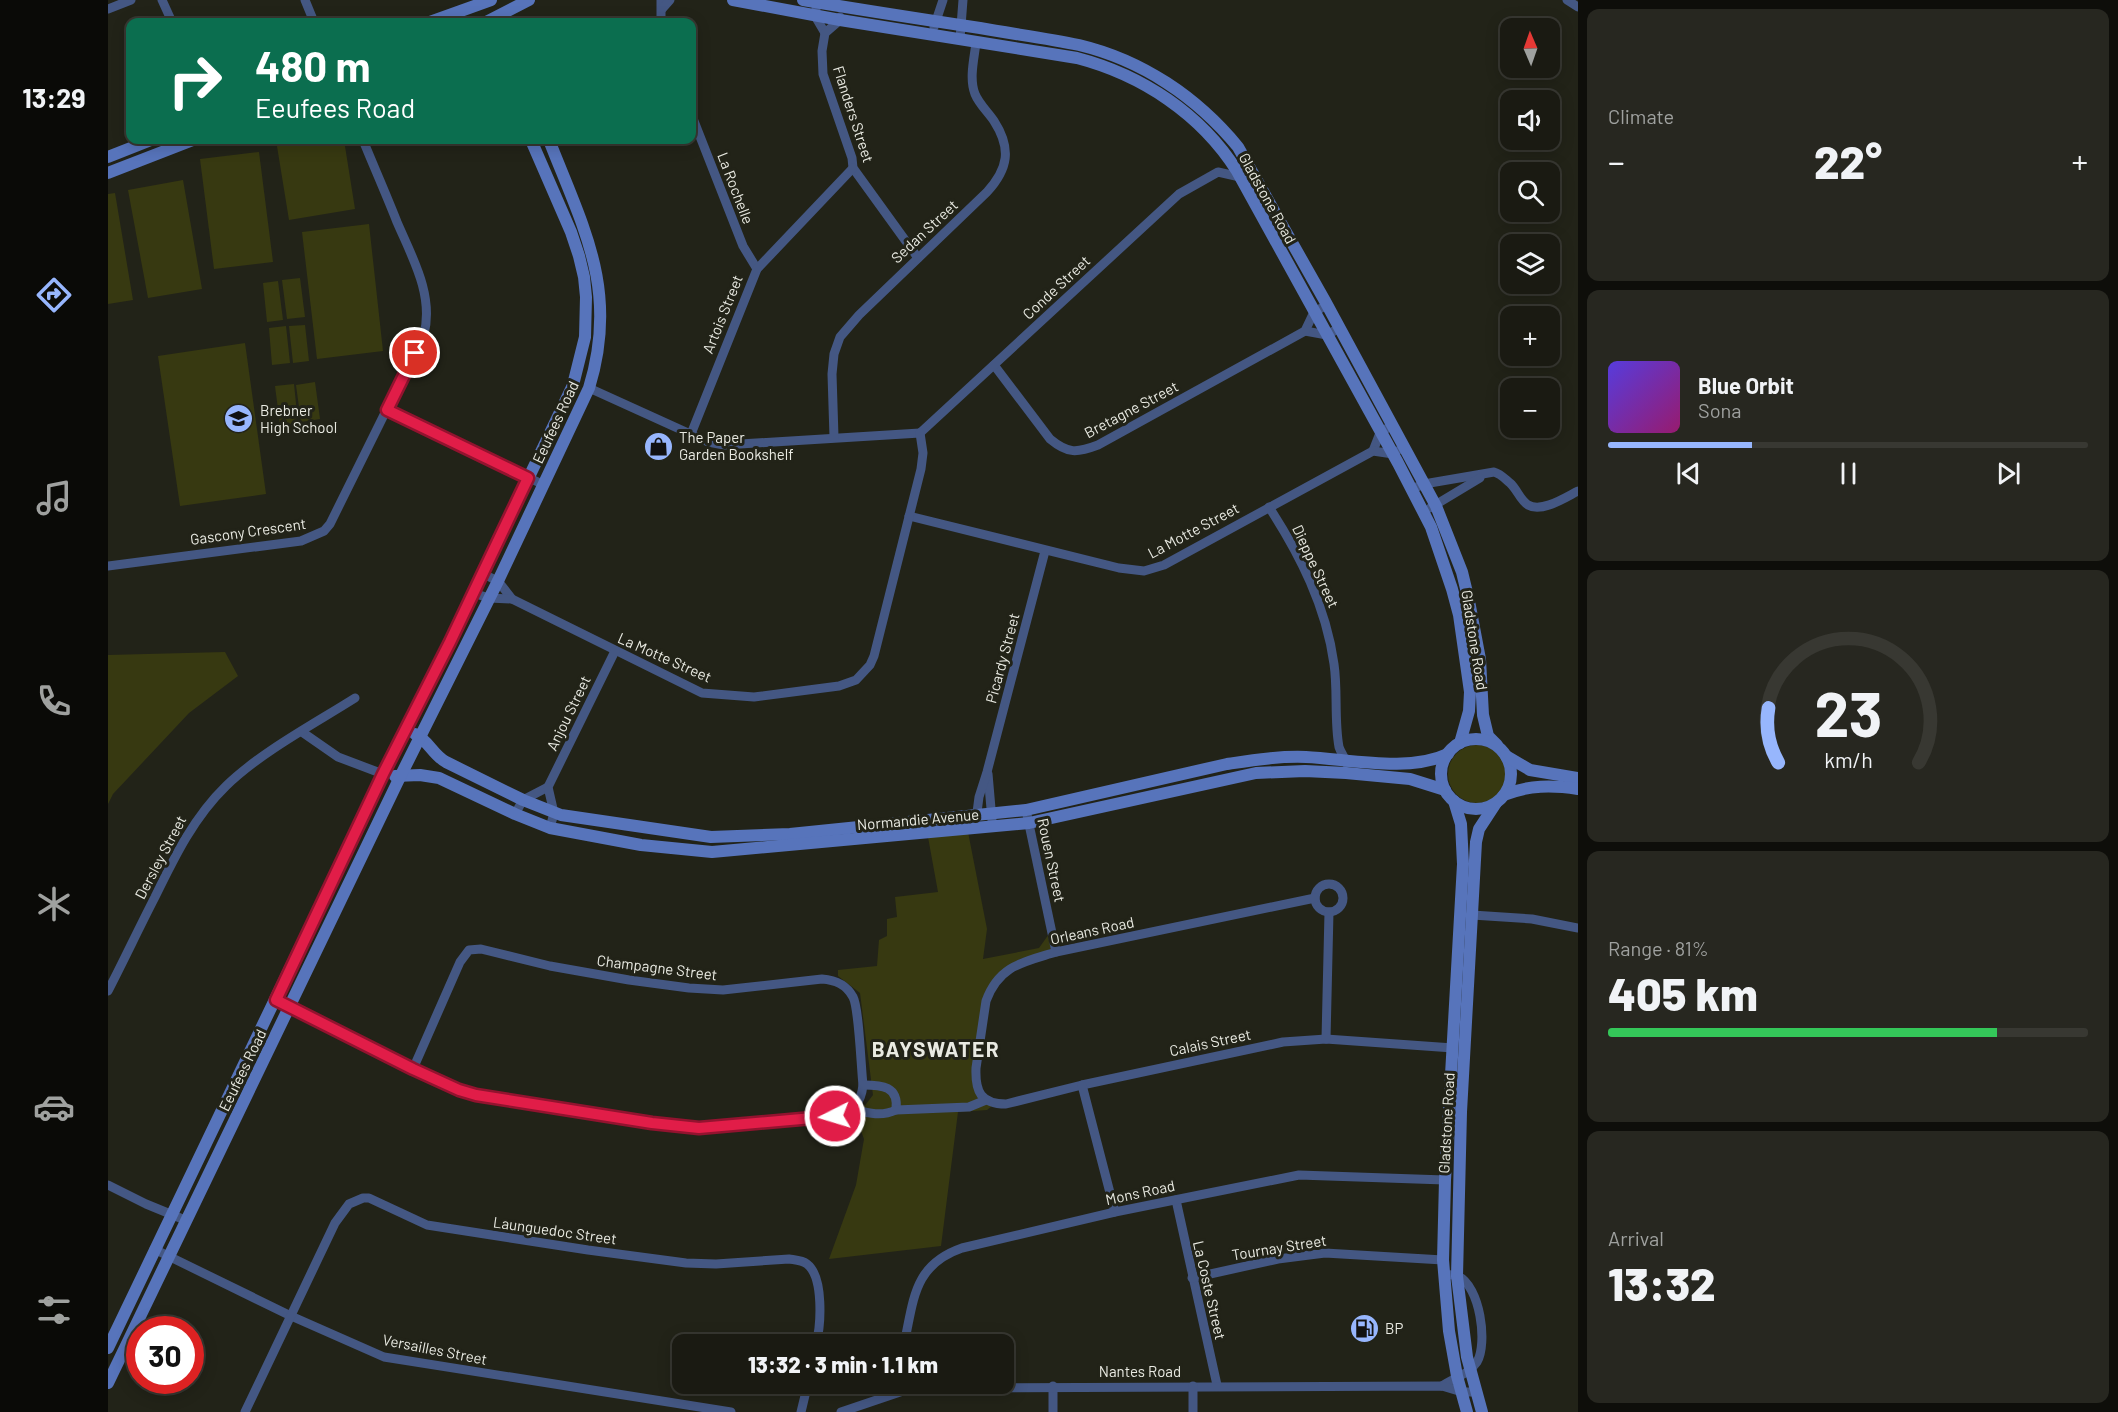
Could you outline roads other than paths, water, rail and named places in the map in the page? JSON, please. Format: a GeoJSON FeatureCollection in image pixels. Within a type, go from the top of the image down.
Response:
{"type":"FeatureCollection","features":[{"type":"Feature","properties":{"kind":"street"},"geometry":{"type":"LineString","coordinates":[[108,9],[131,0]]}},
{"type":"Feature","properties":{"kind":"street"},"geometry":{"type":"LineString","coordinates":[[162,0],[170,18]]}},
{"type":"Feature","properties":{"kind":"street"},"geometry":{"type":"LineString","coordinates":[[305,0],[312,18]]}},
{"type":"Feature","properties":{"kind":"street"},"geometry":{"type":"LineString","coordinates":[[439,18],[475,3],[492,0],[501,18]]}},
{"type":"Feature","properties":{"kind":"street"},"geometry":{"type":"LineString","coordinates":[[502,18],[529,0]]}},
{"type":"Feature","properties":{"kind":"street"},"geometry":{"type":"LineString","coordinates":[[661,4],[670,0]]}},
{"type":"Feature","properties":{"kind":"street","name":"Gladstone Road"},"geometry":{"type":"LineString","coordinates":[[733,0],[933,36],[1077,58],[1121,73],[1157,91],[1199,125],[1246,173],[1327,305],[1436,506],[1462,572],[1480,659],[1483,715],[1488,736],[1497,746]]}},
{"type":"Feature","properties":{"kind":"street","name":"Gladstone Road"},"geometry":{"type":"LineString","coordinates":[[803,0],[1079,45],[1126,61],[1165,81],[1210,116],[1238,147],[1246,173],[1314,312],[1431,527],[1452,590],[1462,635],[1470,692],[1469,711],[1460,743]]}},
{"type":"Feature","properties":{"kind":"street"},"geometry":{"type":"LineString","coordinates":[[933,36],[935,21],[943,0]]}},
{"type":"Feature","properties":{"kind":"street"},"geometry":{"type":"LineString","coordinates":[[960,39],[963,0]]}},
{"type":"Feature","properties":{"kind":"street"},"geometry":{"type":"LineString","coordinates":[[1568,0],[1578,7]]}},
{"type":"Feature","properties":{"kind":"street"},"geometry":{"type":"LineString","coordinates":[[817,2],[815,16],[825,33],[840,20],[842,7]]}},
{"type":"Feature","properties":{"kind":"street"},"geometry":{"type":"LineString","coordinates":[[475,3],[482,18]]}},
{"type":"Feature","properties":{"kind":"street"},"geometry":{"type":"LineString","coordinates":[[991,45],[993,31]]}},
{"type":"Feature","properties":{"kind":"street","name":"Flanders Street"},"geometry":{"type":"LineString","coordinates":[[825,33],[822,51],[823,74],[852,158],[853,168],[918,258]]}},
{"type":"Feature","properties":{"kind":"street","name":"Sedan Street"},"geometry":{"type":"LineString","coordinates":[[834,438],[832,363],[837,344],[847,327],[987,192],[1001,175],[1005,164],[1005,147],[1002,136],[976,96],[973,86],[976,43]]}},
{"type":"Feature","properties":{"kind":"street","name":"La Rochelle"},"geometry":{"type":"LineString","coordinates":[[696,126],[743,246],[757,268]]}},
{"type":"Feature","properties":{"kind":"street"},"geometry":{"type":"LineString","coordinates":[[108,157],[141,144]]}},
{"type":"Feature","properties":{"kind":"street"},"geometry":{"type":"LineString","coordinates":[[108,173],[183,144]]}},
{"type":"Feature","properties":{"kind":"street","name":"Gascony Crescent"},"geometry":{"type":"LineString","coordinates":[[108,566],[301,541],[324,531],[340,507],[424,334],[427,313],[418,272],[365,144]]}},
{"type":"Feature","properties":{"kind":"street","name":"Eeufees Road"},"geometry":{"type":"LineString","coordinates":[[108,1348],[170,1215],[573,385],[585,337],[586,297],[579,256],[533,144]]}},
{"type":"Feature","properties":{"kind":"street","name":"Eeufees Road"},"geometry":{"type":"LineString","coordinates":[[108,1383],[400,777],[498,581],[589,388],[597,358],[602,315],[600,292],[592,254],[551,144]]}},
{"type":"Feature","properties":{"kind":"street"},"geometry":{"type":"LineString","coordinates":[[1238,147],[1227,154],[1218,172],[1246,173]]}},
{"type":"Feature","properties":{"kind":"street","name":"Artois Street"},"geometry":{"type":"LineString","coordinates":[[691,434],[757,268],[853,168]]}},
{"type":"Feature","properties":{"kind":"street","name":"Conde Street"},"geometry":{"type":"LineString","coordinates":[[920,433],[1179,194],[1218,172]]}},
{"type":"Feature","properties":{"kind":"street"},"geometry":{"type":"LineString","coordinates":[[553,191],[567,184]]}},
{"type":"Feature","properties":{"kind":"street"},"geometry":{"type":"LineString","coordinates":[[1327,305],[1314,312],[1305,331],[1326,335],[1340,328]]}},
{"type":"Feature","properties":{"kind":"street","name":"Bretagne Street"},"geometry":{"type":"LineString","coordinates":[[994,365],[1050,439],[1061,448],[1072,452],[1098,445],[1305,331]]}},
{"type":"Feature","properties":{"kind":"street"},"geometry":{"type":"LineString","coordinates":[[589,388],[708,442],[724,445],[920,433]]}},
{"type":"Feature","properties":{"kind":"street"},"geometry":{"type":"LineString","coordinates":[[387,410],[542,484]]}},
{"type":"Feature","properties":{"kind":"street"},"geometry":{"type":"LineString","coordinates":[[1392,425],[1380,433],[1373,451],[1393,454],[1404,447]]}},
{"type":"Feature","properties":{"kind":"street","name":"La Motte Street"},"geometry":{"type":"LineString","coordinates":[[473,592],[489,598],[512,599],[702,693],[754,697],[849,684],[862,674],[874,656],[922,462],[920,433]]}},
{"type":"Feature","properties":{"kind":"street","name":"La Motte Street"},"geometry":{"type":"LineString","coordinates":[[909,516],[1126,570],[1144,571],[1164,566],[1373,451]]}},
{"type":"Feature","properties":{"kind":"street"},"geometry":{"type":"LineString","coordinates":[[1412,489],[1424,484],[1494,472],[1515,487],[1524,500],[1534,507],[1542,507],[1578,491]]}},
{"type":"Feature","properties":{"kind":"street"},"geometry":{"type":"LineString","coordinates":[[1423,512],[1485,475]]}},
{"type":"Feature","properties":{"kind":"street","name":"Dieppe Street"},"geometry":{"type":"LineString","coordinates":[[1269,507],[1301,562],[1319,602],[1329,632],[1338,692],[1344,760]]}},
{"type":"Feature","properties":{"kind":"street","name":"Picardy Street"},"geometry":{"type":"LineString","coordinates":[[976,822],[1045,551]]}},
{"type":"Feature","properties":{"kind":"street","name":"La Motte Street"},"geometry":{"type":"LineString","coordinates":[[482,573],[498,581],[512,599]]}},
{"type":"Feature","properties":{"kind":"street"},"geometry":{"type":"LineString","coordinates":[[450,642],[465,649]]}},
{"type":"Feature","properties":{"kind":"street","name":"Anjou Street"},"geometry":{"type":"LineString","coordinates":[[548,787],[615,651]]}},
{"type":"Feature","properties":{"kind":"street","name":"Dersley Street"},"geometry":{"type":"LineString","coordinates":[[108,991],[180,847],[200,815],[238,776],[355,698]]}},
{"type":"Feature","properties":{"kind":"street"},"geometry":{"type":"LineString","coordinates":[[406,729],[422,737]]}},
{"type":"Feature","properties":{"kind":"street"},"geometry":{"type":"LineString","coordinates":[[302,732],[338,757],[383,774]]}},
{"type":"Feature","properties":{"kind":"street","name":"Normandie Avenue"},"geometry":{"type":"LineString","coordinates":[[422,737],[441,759],[554,813],[711,837],[992,821],[1029,823],[1236,776],[1329,765],[1344,760],[1410,764],[1434,760],[1448,754]]}},
{"type":"Feature","properties":{"kind":"street"},"geometry":{"type":"LineString","coordinates":[[1578,778],[1530,770],[1506,756],[1497,746],[1478,739],[1460,743],[1448,754],[1442,765],[1445,790],[1454,801],[1470,808],[1488,807],[1518,789],[1541,786],[1578,789]]}},
{"type":"Feature","properties":{"kind":"street"},"geometry":{"type":"LineString","coordinates":[[1500,799],[1509,786],[1511,776],[1506,756]]}},
{"type":"Feature","properties":{"kind":"street","name":"Normandie Avenue"},"geometry":{"type":"LineString","coordinates":[[992,821],[1026,810],[1248,761],[1285,757],[1329,765]]}},
{"type":"Feature","properties":{"kind":"street","name":"Normandie Avenue"},"geometry":{"type":"LineString","coordinates":[[1344,760],[1445,790]]}},
{"type":"Feature","properties":{"kind":"street","name":"Picardy Street"},"geometry":{"type":"LineString","coordinates":[[987,772],[992,821]]}},
{"type":"Feature","properties":{"kind":"street","name":"Normandie Avenue"},"geometry":{"type":"LineString","coordinates":[[383,774],[439,778],[514,814],[550,828],[641,845],[678,849],[724,852],[976,822]]}},
{"type":"Feature","properties":{"kind":"street"},"geometry":{"type":"LineString","coordinates":[[514,814],[523,800],[548,787],[554,813],[550,828]]}},
{"type":"Feature","properties":{"kind":"street","name":"Gladstone Road"},"geometry":{"type":"LineString","coordinates":[[1467,1412],[1457,1376],[1449,1331],[1443,1254],[1445,1181],[1458,1049],[1467,916],[1476,842],[1479,829],[1500,799]]}},
{"type":"Feature","properties":{"kind":"street","name":"Gladstone Road"},"geometry":{"type":"LineString","coordinates":[[1454,801],[1462,838],[1467,916]]}},
{"type":"Feature","properties":{"kind":"street","name":"Rouen Street"},"geometry":{"type":"LineString","coordinates":[[1026,810],[1056,952]]}},
{"type":"Feature","properties":{"kind":"street"},"geometry":{"type":"LineString","coordinates":[[678,849],[680,834]]}},
{"type":"Feature","properties":{"kind":"street"},"geometry":{"type":"LineString","coordinates":[[1331,885],[1338,888],[1342,895],[1342,903],[1337,909],[1329,912],[1321,909],[1315,898],[1317,891],[1323,886],[1331,885]]}},
{"type":"Feature","properties":{"kind":"street","name":"Orleans Road"},"geometry":{"type":"LineString","coordinates":[[983,1097],[977,1087],[975,1068],[990,992],[1000,976],[1015,965],[1056,952],[1315,898]]}},
{"type":"Feature","properties":{"kind":"street"},"geometry":{"type":"LineString","coordinates":[[1326,1040],[1329,912]]}},
{"type":"Feature","properties":{"kind":"street"},"geometry":{"type":"LineString","coordinates":[[1467,916],[1532,919],[1578,928]]}},
{"type":"Feature","properties":{"kind":"street","name":"Champagne Street"},"geometry":{"type":"LineString","coordinates":[[413,1069],[460,962],[469,950],[481,949],[550,966],[708,990],[822,979],[834,980],[851,994],[855,1002],[863,1085],[862,1097],[853,1109]]}},
{"type":"Feature","properties":{"kind":"street"},"geometry":{"type":"LineString","coordinates":[[276,1000],[413,1069],[459,1090],[476,1095],[676,1126],[718,1127],[824,1117],[845,1114],[853,1109]]}},
{"type":"Feature","properties":{"kind":"street","name":"Calais Street"},"geometry":{"type":"LineString","coordinates":[[853,1109],[886,1115],[896,1110],[969,1107],[983,1097],[997,1104],[1006,1104],[1082,1085],[1283,1042],[1326,1040],[1458,1049]]}},
{"type":"Feature","properties":{"kind":"street","name":"Gladstone Road"},"geometry":{"type":"LineString","coordinates":[[1458,1049],[1457,1276],[1463,1330],[1482,1412]]}},
{"type":"Feature","properties":{"kind":"street"},"geometry":{"type":"LineString","coordinates":[[863,1085],[881,1085],[890,1090],[897,1103],[896,1110]]}},
{"type":"Feature","properties":{"kind":"street"},"geometry":{"type":"LineString","coordinates":[[1082,1085],[1115,1212]]}},
{"type":"Feature","properties":{"kind":"street"},"geometry":{"type":"LineString","coordinates":[[1458,1192],[1445,1181],[1459,1170]]}},
{"type":"Feature","properties":{"kind":"street","name":"Mons Road"},"geometry":{"type":"LineString","coordinates":[[906,1334],[919,1284],[927,1269],[941,1257],[962,1248],[1115,1212],[1299,1175],[1445,1181]]}},
{"type":"Feature","properties":{"kind":"street"},"geometry":{"type":"LineString","coordinates":[[108,1185],[185,1220]]}},
{"type":"Feature","properties":{"kind":"street","name":"Launguedoc Street"},"geometry":{"type":"LineString","coordinates":[[291,1316],[343,1210],[353,1202],[369,1198],[427,1226],[555,1246],[686,1263],[740,1264],[798,1260],[808,1264],[816,1279],[820,1317],[817,1334]]}},
{"type":"Feature","properties":{"kind":"street","name":"La Coste Street"},"geometry":{"type":"LineString","coordinates":[[1176,1200],[1217,1385]]}},
{"type":"Feature","properties":{"kind":"street","name":"Versailles Street"},"geometry":{"type":"LineString","coordinates":[[154,1249],[291,1316],[368,1351],[398,1361],[731,1412]]}},
{"type":"Feature","properties":{"kind":"street"},"geometry":{"type":"LineString","coordinates":[[1443,1254],[1457,1249]]}},
{"type":"Feature","properties":{"kind":"street","name":"Tournay Street"},"geometry":{"type":"LineString","coordinates":[[1192,1278],[1278,1259],[1325,1253],[1443,1254]]}},
{"type":"Feature","properties":{"kind":"street"},"geometry":{"type":"LineString","coordinates":[[1442,1386],[1471,1370],[1481,1353],[1478,1306],[1468,1285],[1457,1276],[1444,1275]]}},
{"type":"Feature","properties":{"kind":"street"},"geometry":{"type":"LineString","coordinates":[[245,1412],[291,1316]]}},
{"type":"Feature","properties":{"kind":"street"},"geometry":{"type":"LineString","coordinates":[[1053,1386],[1053,1412]]}},
{"type":"Feature","properties":{"kind":"street"},"geometry":{"type":"LineString","coordinates":[[1193,1386],[1193,1412]]}},
{"type":"Feature","properties":{"kind":"street","name":"Nantes Road"},"geometry":{"type":"LineString","coordinates":[[1014,1387],[1442,1386],[1462,1392],[1477,1392]]}},
{"type":"Feature","properties":{"kind":"street"},"geometry":{"type":"LineString","coordinates":[[801,1412],[805,1394]]}},
{"type":"Feature","properties":{"kind":"street","name":"Nantes Road"},"geometry":{"type":"LineString","coordinates":[[841,1412],[892,1394]]}},
{"type":"Feature","properties":{"kind":"place","name":"Brebner High School"},"geometry":{"type":"Point","coordinates":[239,419]}},
{"type":"Feature","properties":{"kind":"place","name":"The Paper Garden Bookshelf"},"geometry":{"type":"Point","coordinates":[658,446]}},
{"type":"Feature","properties":{"kind":"place","name":"BP"},"geometry":{"type":"Point","coordinates":[1364,1328]}},
{"type":"Feature","properties":{"kind":"district","name":"BAYSWATER"},"geometry":{"type":"Point","coordinates":[936,1048]}}]}
